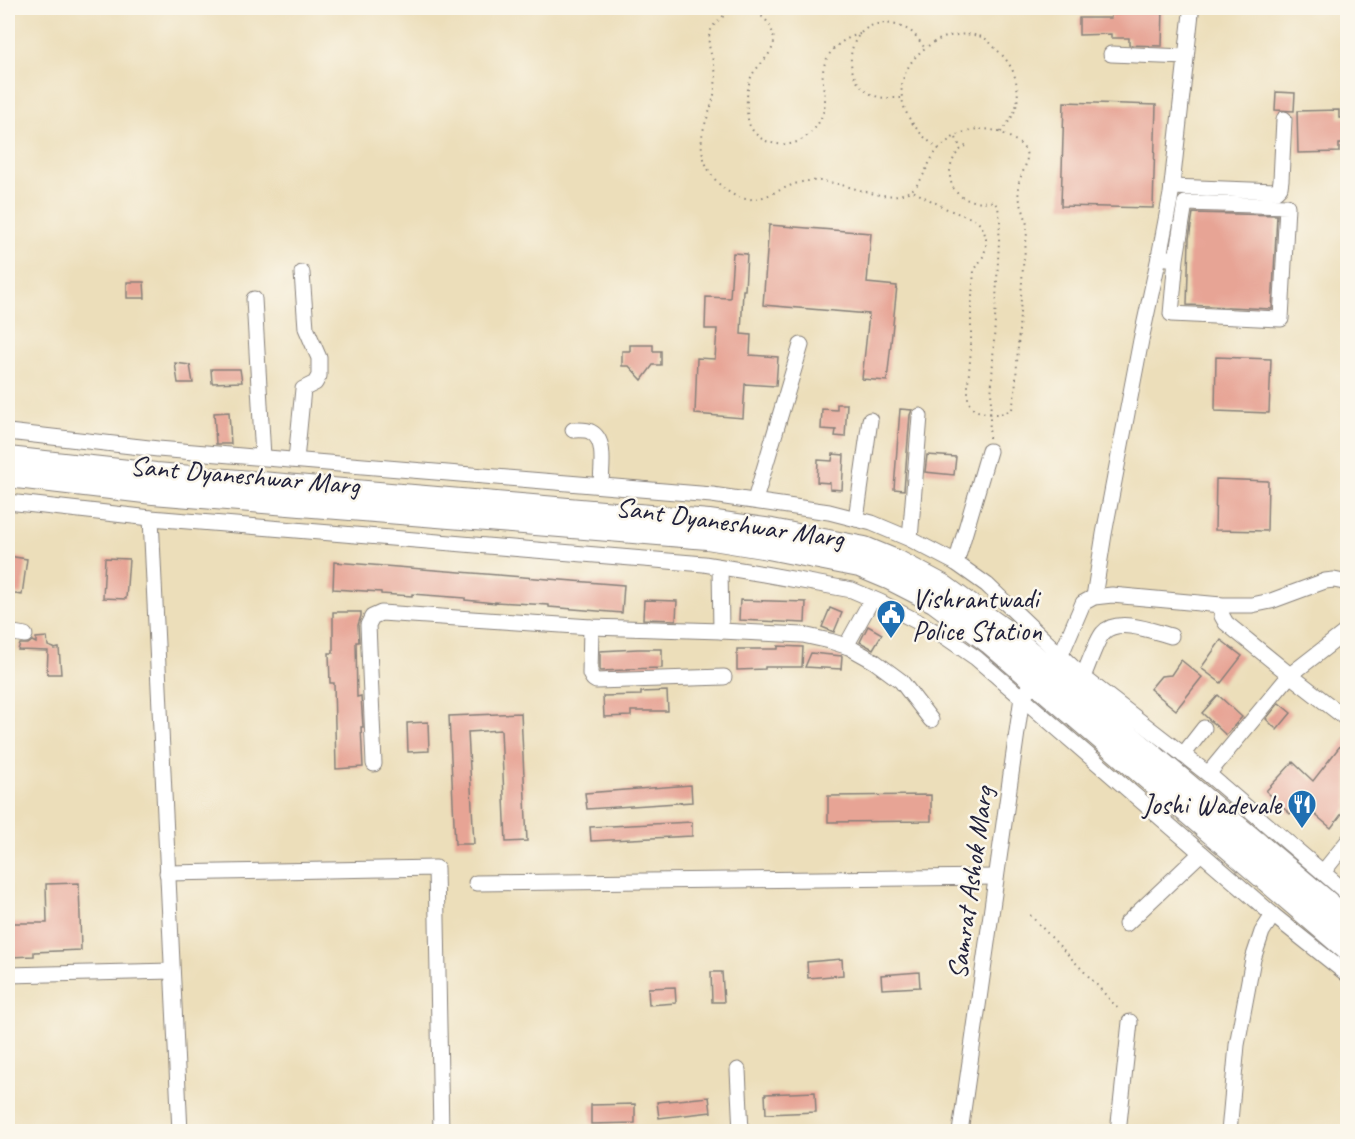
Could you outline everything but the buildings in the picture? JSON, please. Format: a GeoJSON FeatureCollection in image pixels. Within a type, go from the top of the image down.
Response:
{"type":"FeatureCollection","features":[{"type":"Feature","properties":{"kind":"main road","name":"Sant Dyaneshwar Marg"},"geometry":{"type":"LineString","coordinates":[[8,456],[156,472],[710,519],[865,546],[900,560],[944,584],[1002,626],[1347,953]]}},
{"type":"Feature","properties":{"kind":"main road","name":"Sant Dyaneshwar Marg"},"geometry":{"type":"LineString","coordinates":[[8,478],[165,496],[707,540],[859,568],[890,580],[933,603],[981,638],[1046,669],[1347,917]]}},
{"type":"Feature","properties":{"kind":"street"},"geometry":{"type":"LineString","coordinates":[[1094,597],[1138,351],[1160,257],[1172,187],[1191,13]]}},
{"type":"Feature","properties":{"kind":"street"},"geometry":{"type":"LineString","coordinates":[[1111,54],[1186,57]]}},
{"type":"Feature","properties":{"kind":"street"},"geometry":{"type":"LineString","coordinates":[[1172,187],[1276,191],[1280,187],[1281,180],[1284,119]]}},
{"type":"Feature","properties":{"kind":"street"},"geometry":{"type":"LineString","coordinates":[[1185,203],[1287,206],[1281,319],[1171,314],[1176,259],[1185,203]]}},
{"type":"Feature","properties":{"kind":"street"},"geometry":{"type":"LineString","coordinates":[[1160,257],[1176,259]]}},
{"type":"Feature","properties":{"kind":"street"},"geometry":{"type":"LineString","coordinates":[[296,460],[303,389],[315,383],[319,376],[319,358],[306,328],[302,273]]}},
{"type":"Feature","properties":{"kind":"street"},"geometry":{"type":"LineString","coordinates":[[254,299],[263,457]]}},
{"type":"Feature","properties":{"kind":"street"},"geometry":{"type":"LineString","coordinates":[[755,500],[801,345]]}},
{"type":"Feature","properties":{"kind":"street"},"geometry":{"type":"LineString","coordinates":[[910,539],[920,416]]}},
{"type":"Feature","properties":{"kind":"street"},"geometry":{"type":"LineString","coordinates":[[856,519],[870,420]]}},
{"type":"Feature","properties":{"kind":"street"},"geometry":{"type":"LineString","coordinates":[[573,430],[589,430],[598,439],[602,448],[601,485]]}},
{"type":"Feature","properties":{"kind":"street"},"geometry":{"type":"LineString","coordinates":[[8,432],[158,449],[712,495],[829,512],[872,523],[910,539],[956,563],[987,585],[1018,614],[1046,669]]}},
{"type":"Feature","properties":{"kind":"street"},"geometry":{"type":"LineString","coordinates":[[956,563],[989,451]]}},
{"type":"Feature","properties":{"kind":"street"},"geometry":{"type":"LineString","coordinates":[[8,467],[154,483],[708,530],[862,557],[895,570],[938,593],[1046,669],[1347,938]]}},
{"type":"Feature","properties":{"kind":"street"},"geometry":{"type":"LineString","coordinates":[[8,502],[151,518],[720,567],[852,590],[947,639],[976,658],[1274,915],[1345,969]]}},
{"type":"Feature","properties":{"kind":"street"},"geometry":{"type":"LineString","coordinates":[[151,518],[180,1131]]}},
{"type":"Feature","properties":{"kind":"street"},"geometry":{"type":"LineString","coordinates":[[720,567],[721,631]]}},
{"type":"Feature","properties":{"kind":"street"},"geometry":{"type":"LineString","coordinates":[[1022,697],[1046,669],[1083,603],[1094,597],[1112,595],[1221,605],[1263,603],[1325,580],[1347,583]]}},
{"type":"Feature","properties":{"kind":"street"},"geometry":{"type":"LineString","coordinates":[[846,646],[872,599]]}},
{"type":"Feature","properties":{"kind":"street"},"geometry":{"type":"LineString","coordinates":[[1221,605],[1222,616],[1226,622],[1347,720]]}},
{"type":"Feature","properties":{"kind":"street"},"geometry":{"type":"LineString","coordinates":[[374,764],[368,625],[372,617],[381,612],[591,627],[803,635],[846,646],[874,661],[901,681],[931,720]]}},
{"type":"Feature","properties":{"kind":"street"},"geometry":{"type":"LineString","coordinates":[[1083,677],[1102,634],[1114,626],[1128,626],[1171,636]]}},
{"type":"Feature","properties":{"kind":"street"},"geometry":{"type":"LineString","coordinates":[[591,627],[590,674],[596,681],[724,677]]}},
{"type":"Feature","properties":{"kind":"street"},"geometry":{"type":"LineString","coordinates":[[1208,774],[1290,675],[1347,630]]}},
{"type":"Feature","properties":{"kind":"street"},"geometry":{"type":"LineString","coordinates":[[8,632],[25,635]]}},
{"type":"Feature","properties":{"kind":"street"},"geometry":{"type":"LineString","coordinates":[[1046,669],[1083,677],[1208,774],[1347,894]]}},
{"type":"Feature","properties":{"kind":"street","name":"Samrat Ashok Marg"},"geometry":{"type":"LineString","coordinates":[[960,1131],[1022,697]]}},
{"type":"Feature","properties":{"kind":"street"},"geometry":{"type":"LineString","coordinates":[[1183,755],[1204,728]]}},
{"type":"Feature","properties":{"kind":"street"},"geometry":{"type":"LineString","coordinates":[[1323,873],[1347,841]]}},
{"type":"Feature","properties":{"kind":"street"},"geometry":{"type":"LineString","coordinates":[[1126,924],[1201,853]]}},
{"type":"Feature","properties":{"kind":"street"},"geometry":{"type":"LineString","coordinates":[[167,873],[436,868],[441,1131]]}},
{"type":"Feature","properties":{"kind":"street"},"geometry":{"type":"LineString","coordinates":[[476,883],[996,877]]}},
{"type":"Feature","properties":{"kind":"street"},"geometry":{"type":"LineString","coordinates":[[1229,1131],[1237,1045],[1253,959],[1262,932],[1274,915]]}},
{"type":"Feature","properties":{"kind":"street"},"geometry":{"type":"LineString","coordinates":[[8,975],[172,971]]}},
{"type":"Feature","properties":{"kind":"street"},"geometry":{"type":"LineString","coordinates":[[1118,1131],[1130,1022]]}},
{"type":"Feature","properties":{"kind":"street"},"geometry":{"type":"LineString","coordinates":[[738,1070],[741,1131]]}},
{"type":"Feature","properties":{"kind":"path"},"geometry":{"type":"LineString","coordinates":[[861,34],[852,36],[837,45],[827,56],[823,66],[822,81],[825,98],[823,114],[816,128],[798,142],[785,145],[769,142],[759,137],[750,128],[747,115],[749,84],[754,72],[774,43],[770,25],[763,16],[753,11],[728,13],[717,21],[710,29],[708,45],[716,76],[714,96],[702,134],[704,162],[712,176],[725,189],[735,196],[750,200],[765,197],[801,182],[823,180],[884,196],[906,193],[911,190],[923,177],[939,149],[967,131],[979,128],[988,129],[1017,141],[1025,149],[1027,156],[1027,166],[1020,177],[1018,191],[1027,223],[1027,236],[1023,261],[1016,393],[1012,409],[1005,413],[991,414],[974,410],[968,401],[971,349],[970,310],[974,270],[984,255],[986,239],[984,231],[974,219],[949,210],[911,190]]}},
{"type":"Feature","properties":{"kind":"path"},"geometry":{"type":"LineString","coordinates":[[902,98],[874,96],[858,83],[852,71],[852,52],[855,40],[869,26],[878,23],[891,24],[912,33],[924,47]]}},
{"type":"Feature","properties":{"kind":"path"},"geometry":{"type":"LineString","coordinates":[[939,149],[909,119],[902,98],[903,80],[920,50],[945,37],[959,34],[974,35],[987,40],[1013,70],[1018,88],[1017,107],[1011,120],[1000,133]]}},
{"type":"Feature","properties":{"kind":"path"},"geometry":{"type":"LineString","coordinates":[[956,136],[961,149]]}},
{"type":"Feature","properties":{"kind":"path"},"geometry":{"type":"LineString","coordinates":[[966,146],[953,158],[950,182],[953,189],[963,198],[971,201],[994,202],[998,207],[1000,221],[989,451]]}},
{"type":"Feature","properties":{"kind":"path"},"geometry":{"type":"LineString","coordinates":[[1030,915],[1130,1022]]}},
{"type":"Feature","properties":{"kind":"place","name":"Vishrantwadi Police Station"},"geometry":{"type":"Point","coordinates":[891,640]}},
{"type":"Feature","properties":{"kind":"place","name":"Joshi Wadevale"},"geometry":{"type":"Point","coordinates":[1302,830]}}]}
